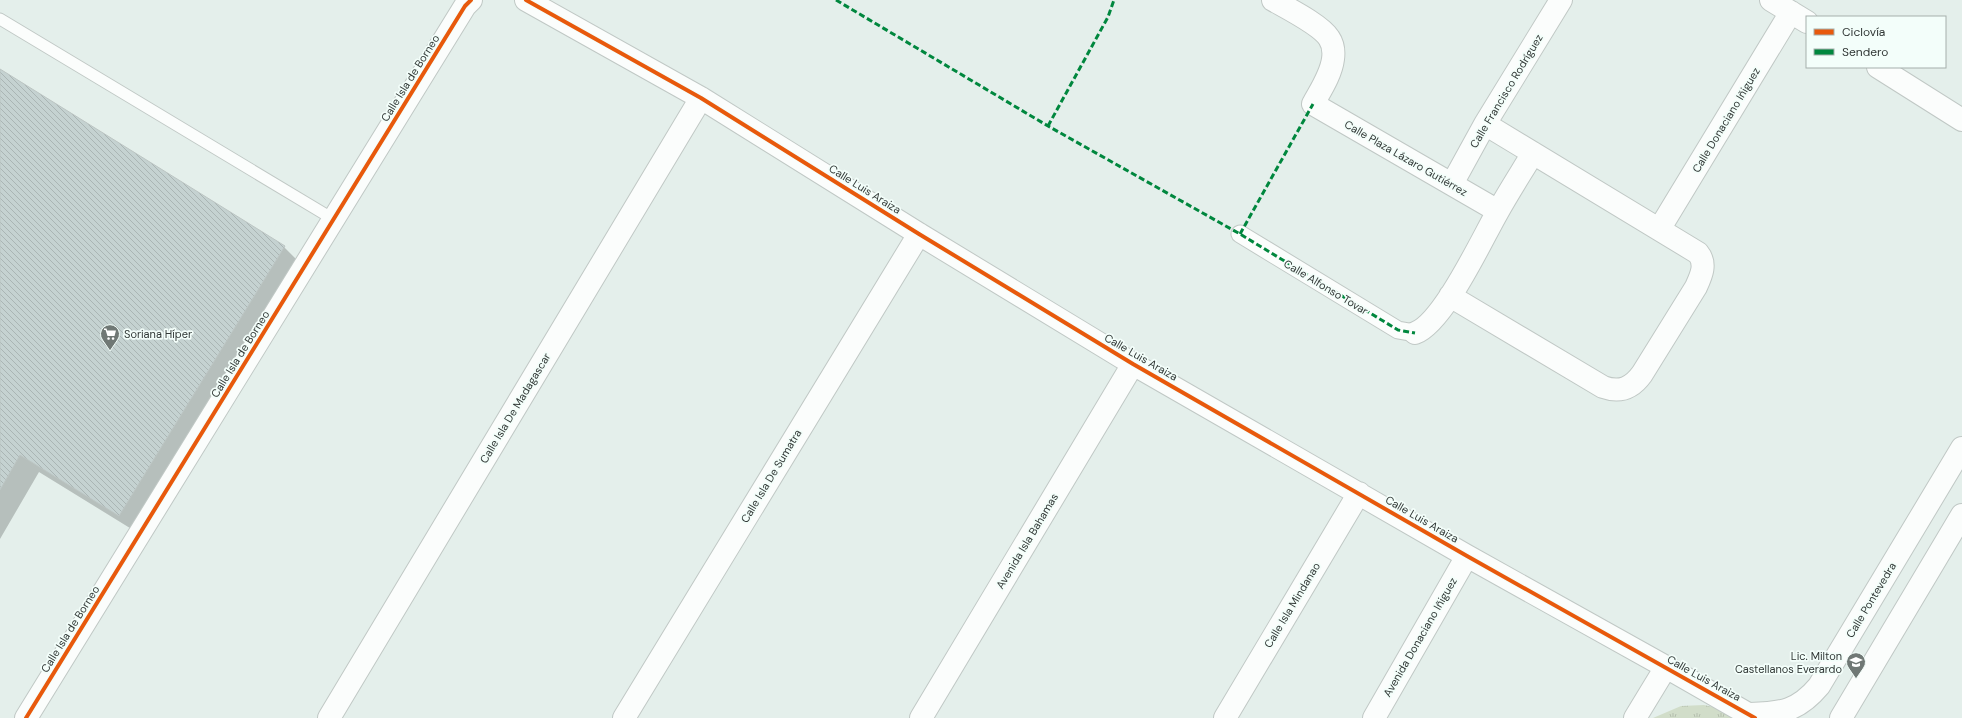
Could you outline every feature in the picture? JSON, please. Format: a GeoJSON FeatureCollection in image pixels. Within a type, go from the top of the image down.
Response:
{"type":"FeatureCollection","features":[{"type":"Feature","properties":{"kind":"street","name":"Calle Isla de Borneo"},"geometry":{"type":"LineString","coordinates":[[26,718],[465,6],[471,0]]}},
{"type":"Feature","properties":{"kind":"street","name":"Calle Luis Araiza"},"geometry":{"type":"LineString","coordinates":[[526,0],[701,98],[919,234],[1133,364],[1467,556],[1753,716]]}},
{"type":"Feature","properties":{"kind":"street"},"geometry":{"type":"LineString","coordinates":[[1273,0],[1300,7]]}},
{"type":"Feature","properties":{"kind":"street","name":"Calle Francisco Rodríguez"},"geometry":{"type":"LineString","coordinates":[[1452,184],[1485,124],[1561,0]]}},
{"type":"Feature","properties":{"kind":"street"},"geometry":{"type":"LineString","coordinates":[[1771,0],[1799,17]]}},
{"type":"Feature","properties":{"kind":"street","name":"Calle Plaza Lázaro Gutiérrez"},"geometry":{"type":"LineString","coordinates":[[1300,7],[1329,37],[1332,43],[1333,60],[1313,104],[1498,211]]}},
{"type":"Feature","properties":{"kind":"street","name":"Calle Donaciano Iñiguez"},"geometry":{"type":"LineString","coordinates":[[1660,228],[1799,17]]}},
{"type":"Feature","properties":{"kind":"street"},"geometry":{"type":"LineString","coordinates":[[1880,68],[1962,120]]}},
{"type":"Feature","properties":{"kind":"street","name":"Calle Isla De Madagascar"},"geometry":{"type":"LineString","coordinates":[[329,718],[701,98]]}},
{"type":"Feature","properties":{"kind":"street"},"geometry":{"type":"LineString","coordinates":[[1450,296],[1603,387],[1613,391],[1624,389],[1635,383],[1642,374],[1696,287],[1702,272],[1702,257],[1698,252],[1485,124]]}},
{"type":"Feature","properties":{"kind":"street"},"geometry":{"type":"LineString","coordinates":[[1415,333],[1428,325],[1450,296],[1533,153]]}},
{"type":"Feature","properties":{"kind":"street","name":"Calle Isla De Sumatra"},"geometry":{"type":"LineString","coordinates":[[624,718],[919,234]]}},
{"type":"Feature","properties":{"kind":"street","name":"Calle Alfonso Tovar"},"geometry":{"type":"LineString","coordinates":[[1240,234],[1398,330],[1415,333]]}},
{"type":"Feature","properties":{"kind":"street","name":"Avenida Isla Bahamas"},"geometry":{"type":"LineString","coordinates":[[921,718],[1133,364]]}},
{"type":"Feature","properties":{"kind":"street","name":"Calle Pontevedra"},"geometry":{"type":"LineString","coordinates":[[1753,716],[1782,713],[1798,706],[1810,698],[1819,686],[1962,448]]}},
{"type":"Feature","properties":{"kind":"street","name":"Calle Isla Mindanao"},"geometry":{"type":"LineString","coordinates":[[1225,718],[1359,493]]}},
{"type":"Feature","properties":{"kind":"street"},"geometry":{"type":"LineString","coordinates":[[1841,718],[1962,515]]}},
{"type":"Feature","properties":{"kind":"street","name":"Avenida Donaciano Iñiguez"},"geometry":{"type":"LineString","coordinates":[[1374,718],[1467,556]]}},
{"type":"Feature","properties":{"kind":"street"},"geometry":{"type":"LineString","coordinates":[[1635,718],[1666,667]]}},
{"type":"Feature","properties":{"kind":"lane"},"geometry":{"type":"LineString","coordinates":[[0,19],[333,219]]}},
{"type":"Feature","properties":{"kind":"green space"},"geometry":{"type":"Polygon","coordinates":[[[1704,705],[1726,710],[1740,718],[1653,718],[1681,706],[1704,705]]]}},
{"type":"Feature","properties":{"kind":"building","name":"Soriana Híper"},"geometry":{"type":"Polygon","coordinates":[[[0,69],[285,246],[119,516],[20,455],[0,490],[0,69]]]}},
{"type":"Feature","properties":{"kind":"marked path"},"geometry":{"type":"LineString","coordinates":[[836,0],[1048,126],[1240,234],[1398,330],[1415,333]]}},
{"type":"Feature","properties":{"kind":"marked path"},"geometry":{"type":"LineString","coordinates":[[1048,126],[1108,17],[1114,0]]}},
{"type":"Feature","properties":{"kind":"marked path"},"geometry":{"type":"LineString","coordinates":[[1240,234],[1313,104]]}},
{"type":"Feature","properties":{"kind":"cycle path"},"geometry":{"type":"LineString","coordinates":[[26,718],[465,6],[471,0]]}},
{"type":"Feature","properties":{"kind":"cycle path"},"geometry":{"type":"LineString","coordinates":[[526,0],[701,98],[919,234],[1133,364],[1467,556],[1755,718]]}},
{"type":"Feature","properties":{"kind":"place","name":"Soriana Híper"},"geometry":{"type":"Point","coordinates":[110,351]}},
{"type":"Feature","properties":{"kind":"place","name":"Lic. Milton Castellanos Everardo"},"geometry":{"type":"Point","coordinates":[1856,679]}}]}
